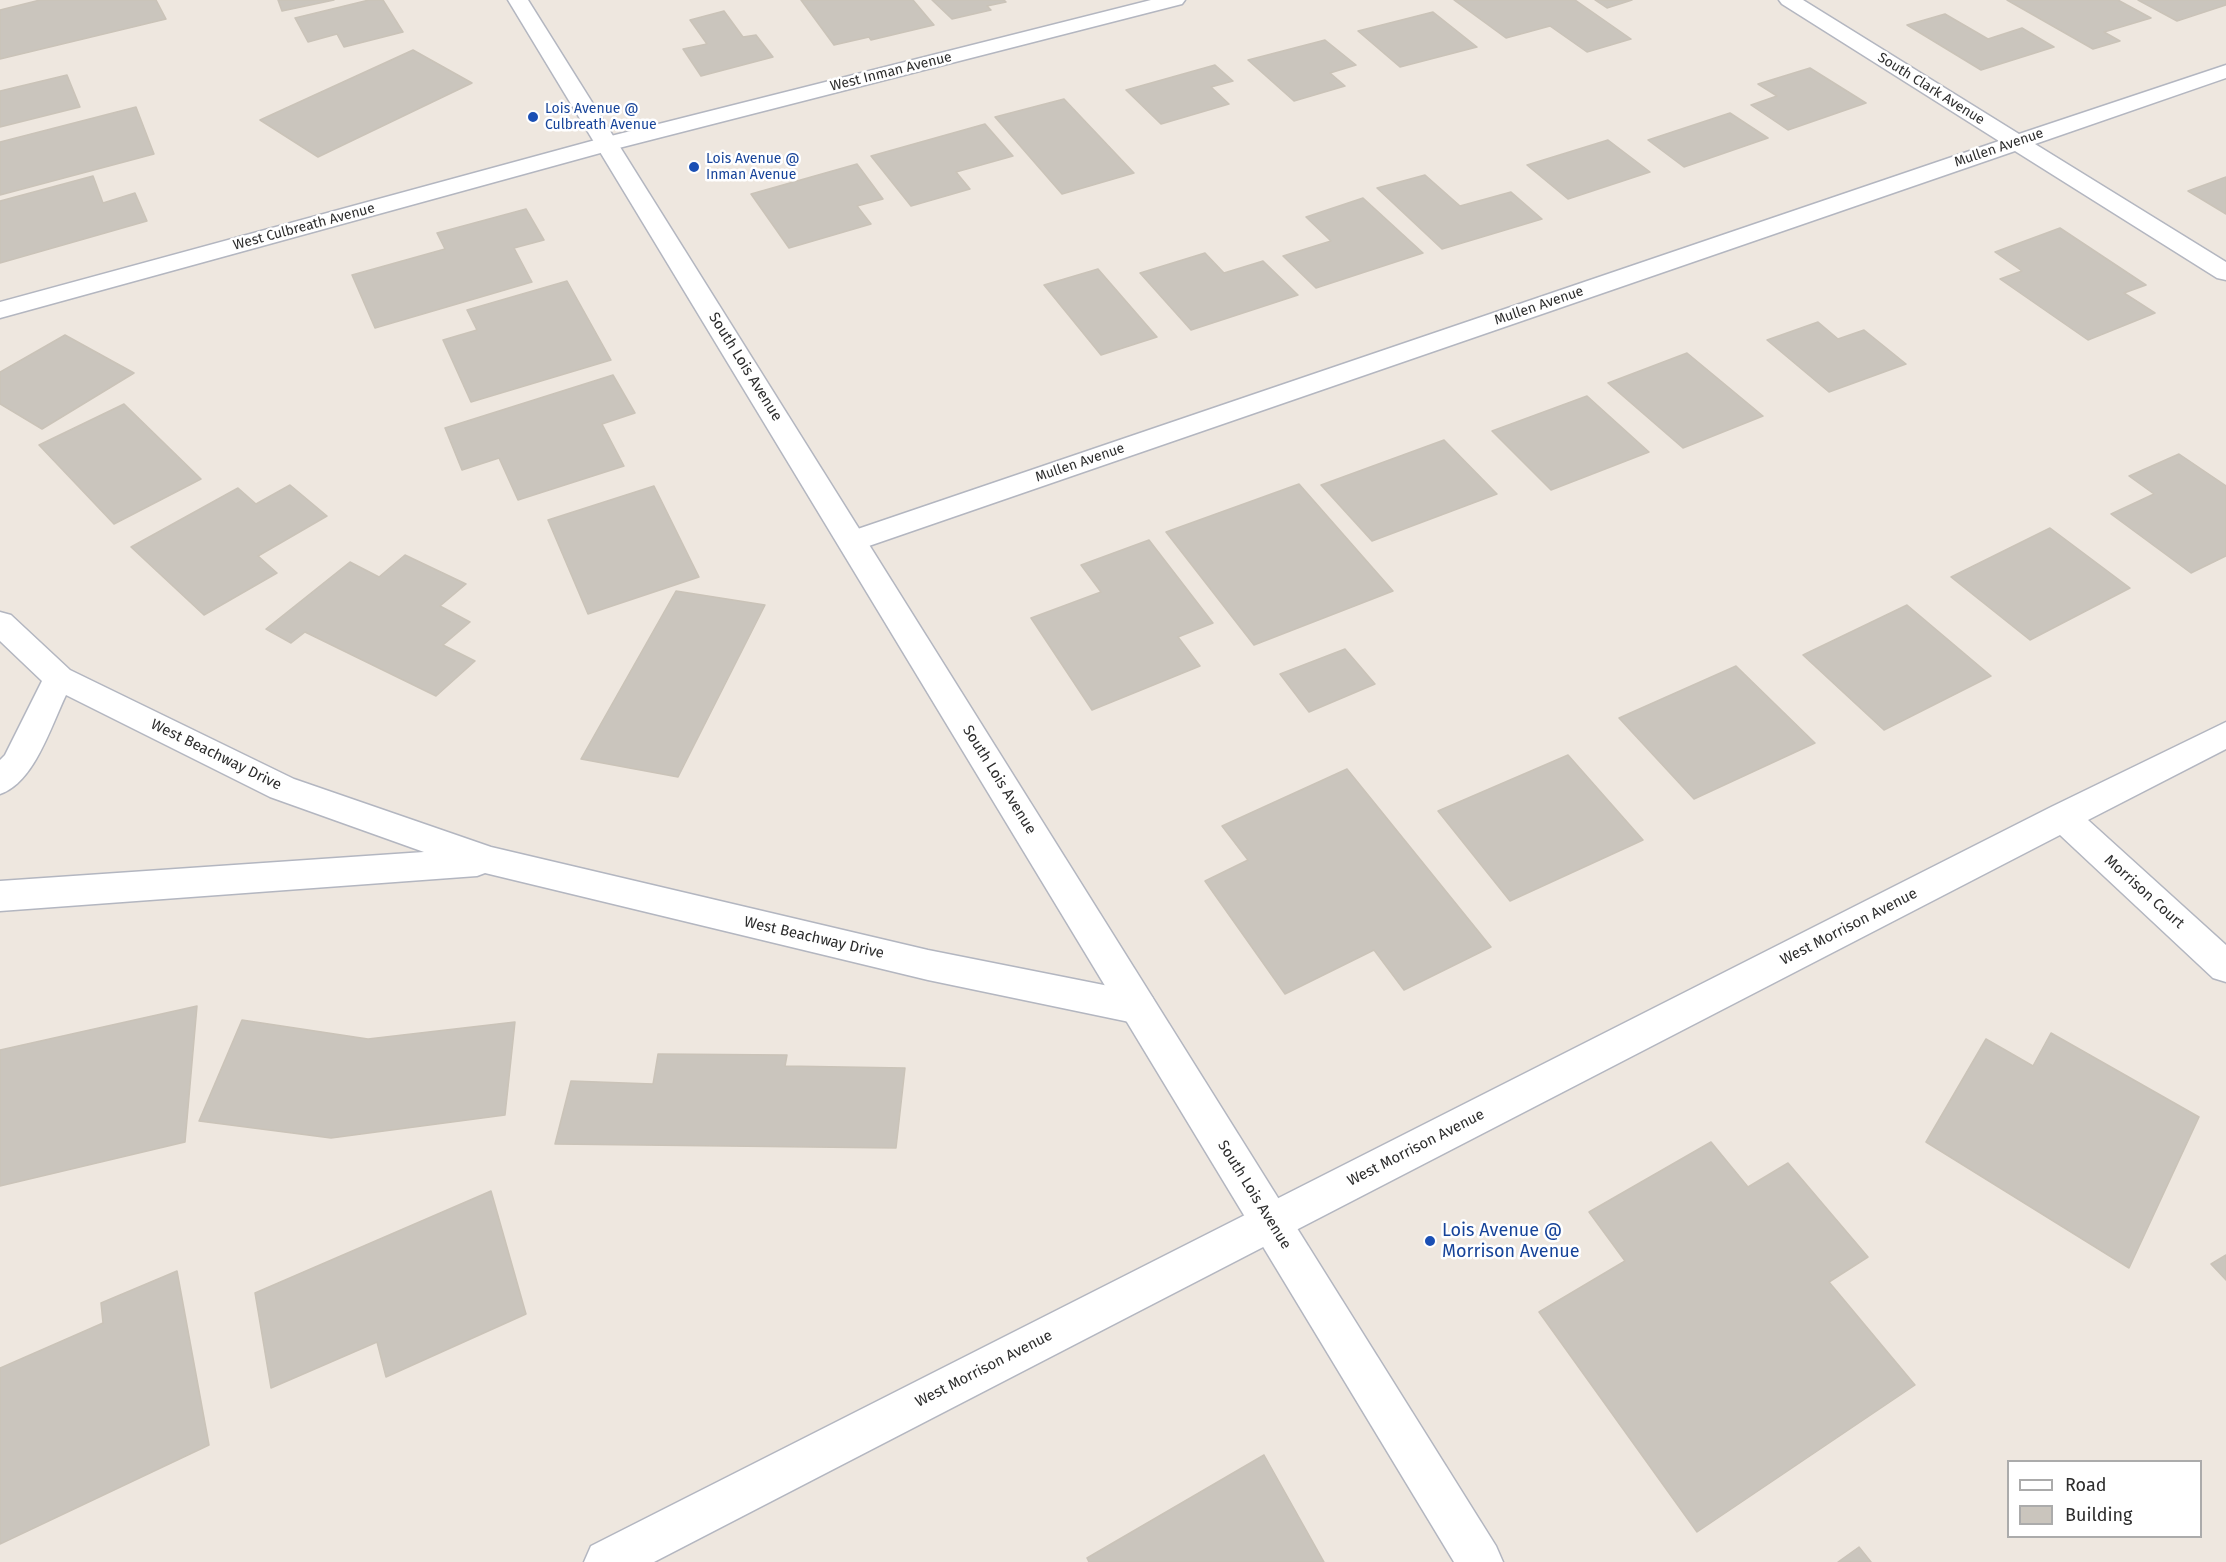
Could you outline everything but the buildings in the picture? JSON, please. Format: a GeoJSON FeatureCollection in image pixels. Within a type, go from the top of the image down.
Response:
{"type":"FeatureCollection","features":[{"type":"Feature","properties":{"kind":"street","name":"South Lois Avenue"},"geometry":{"type":"LineString","coordinates":[[518,0],[1480,1562]]}},
{"type":"Feature","properties":{"kind":"street","name":"West Inman Avenue"},"geometry":{"type":"LineString","coordinates":[[607,144],[1175,0]]}},
{"type":"Feature","properties":{"kind":"street","name":"South Clark Avenue"},"geometry":{"type":"LineString","coordinates":[[1789,0],[2226,273]]}},
{"type":"Feature","properties":{"kind":"street","name":"Mullen Avenue"},"geometry":{"type":"LineString","coordinates":[[853,541],[2226,70]]}},
{"type":"Feature","properties":{"kind":"street","name":"West Culbreath Avenue"},"geometry":{"type":"LineString","coordinates":[[0,310],[607,144]]}},
{"type":"Feature","properties":{"kind":"street","name":"West Beachway Drive"},"geometry":{"type":"LineString","coordinates":[[0,623],[59,678],[282,788],[490,861],[928,965],[1139,1008]]}},
{"type":"Feature","properties":{"kind":"street"},"geometry":{"type":"LineString","coordinates":[[0,781],[16,763],[59,678]]}},
{"type":"Feature","properties":{"kind":"street","name":"West Morrison Avenue"},"geometry":{"type":"LineString","coordinates":[[607,1562],[2226,734]]}},
{"type":"Feature","properties":{"kind":"street","name":"Morrison Court"},"geometry":{"type":"LineString","coordinates":[[2062,817],[2226,967]]}},
{"type":"Feature","properties":{"kind":"street","name":"West Beachway Drive"},"geometry":{"type":"LineString","coordinates":[[0,896],[490,861]]}},
{"type":"Feature","properties":{"kind":"place","name":"Lois Avenue @ Culbreath Avenue"},"geometry":{"type":"Point","coordinates":[533,117]}},
{"type":"Feature","properties":{"kind":"place","name":"Lois Avenue @ Inman Avenue"},"geometry":{"type":"Point","coordinates":[694,167]}},
{"type":"Feature","properties":{"kind":"place","name":"Lois Avenue @ Morrison Avenue"},"geometry":{"type":"Point","coordinates":[1430,1241]}}]}
